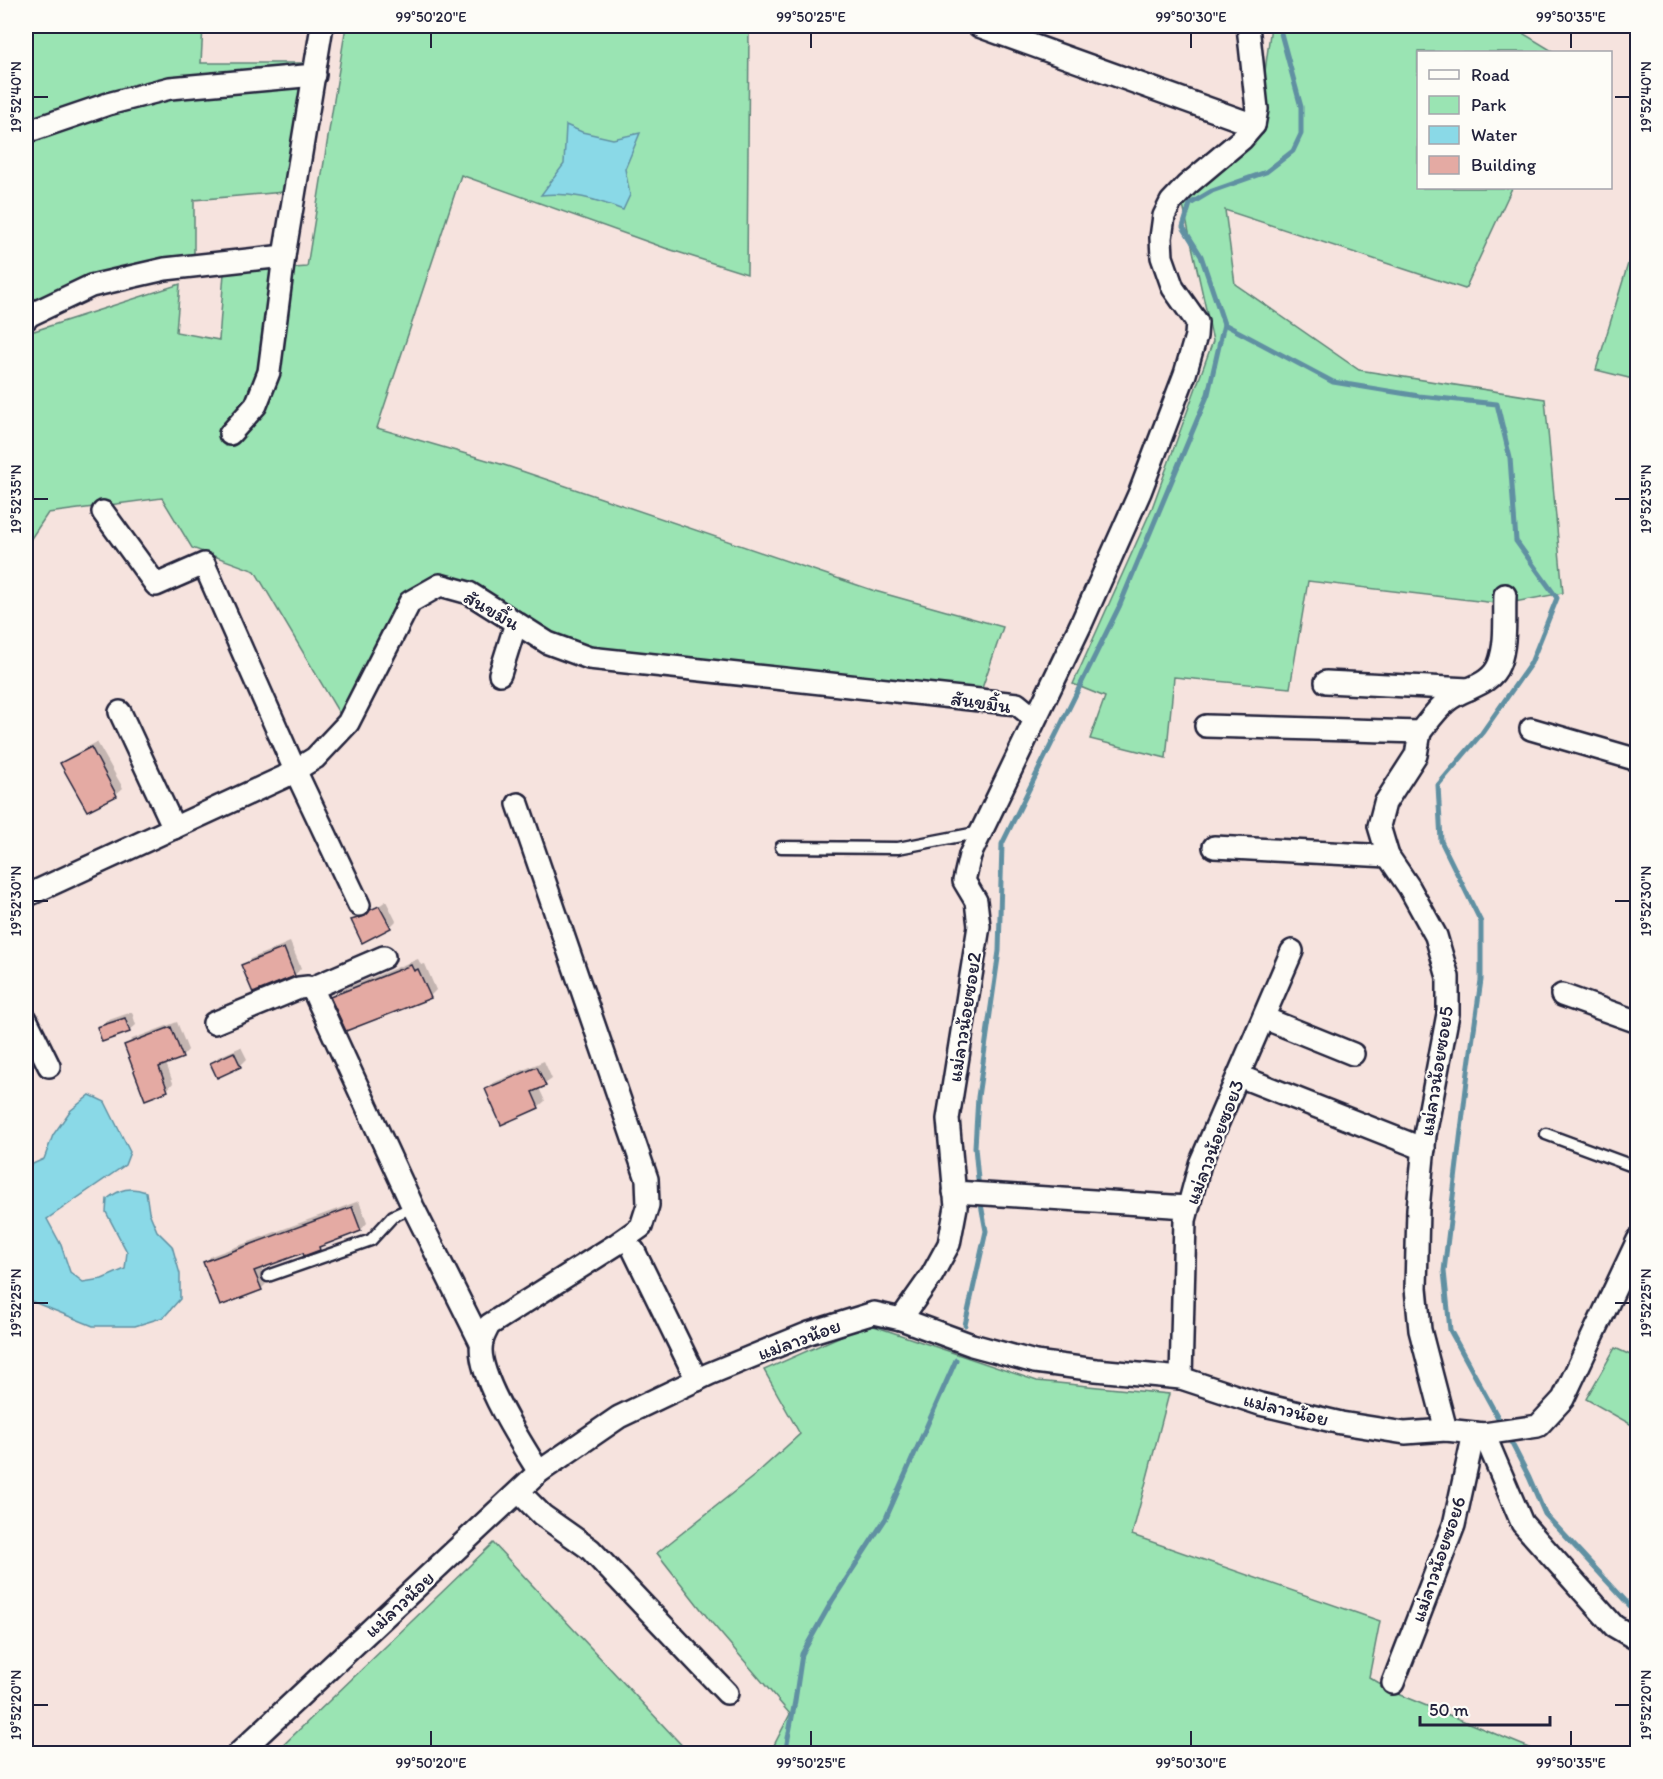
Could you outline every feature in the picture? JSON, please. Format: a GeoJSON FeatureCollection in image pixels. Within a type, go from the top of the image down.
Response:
{"type":"FeatureCollection","features":[{"type":"Feature","properties":{"kind":"street"},"geometry":{"type":"LineString","coordinates":[[230,434],[256,405],[269,372],[284,256],[322,26]]}},
{"type":"Feature","properties":{"kind":"street"},"geometry":{"type":"LineString","coordinates":[[979,26],[1254,125],[1257,109],[1248,26]]}},
{"type":"Feature","properties":{"kind":"street"},"geometry":{"type":"LineString","coordinates":[[26,132],[108,104],[170,88],[315,75]]}},
{"type":"Feature","properties":{"kind":"street","name":"แม่ลาวน้อยซอย2"},"geometry":{"type":"LineString","coordinates":[[901,1318],[932,1275],[949,1245],[956,1207],[948,1119],[979,926],[976,901],[964,881],[970,855],[1082,622],[1140,492],[1182,383],[1196,336],[1197,322],[1173,288],[1162,257],[1161,238],[1164,216],[1171,202],[1187,185],[1242,140],[1254,125]]}},
{"type":"Feature","properties":{"kind":"street"},"geometry":{"type":"LineString","coordinates":[[26,319],[91,286],[165,269],[284,256]]}},
{"type":"Feature","properties":{"kind":"street"},"geometry":{"type":"LineString","coordinates":[[103,512],[156,585],[204,564],[295,770],[359,905]]}},
{"type":"Feature","properties":{"kind":"street","name":"สันขมิ้น"},"geometry":{"type":"LineString","coordinates":[[26,896],[174,828],[295,770],[315,758],[348,723],[410,602],[440,585],[469,593],[548,643],[589,658],[1017,704],[1034,718]]}},
{"type":"Feature","properties":{"kind":"street"},"geometry":{"type":"LineString","coordinates":[[1206,726],[1420,732],[1445,703],[1455,695],[1472,689],[1491,677],[1499,665],[1503,644],[1505,595]]}},
{"type":"Feature","properties":{"kind":"street"},"geometry":{"type":"LineString","coordinates":[[500,674],[516,623]]}},
{"type":"Feature","properties":{"kind":"street"},"geometry":{"type":"LineString","coordinates":[[1326,682],[1472,689]]}},
{"type":"Feature","properties":{"kind":"street"},"geometry":{"type":"LineString","coordinates":[[120,711],[174,828]]}},
{"type":"Feature","properties":{"kind":"street"},"geometry":{"type":"LineString","coordinates":[[1531,729],[1638,760]]}},
{"type":"Feature","properties":{"kind":"street","name":"แม่ลาวน้อยซอย5"},"geometry":{"type":"LineString","coordinates":[[1420,732],[1416,755],[1385,803],[1379,826],[1388,856],[1410,887],[1436,936],[1448,977],[1448,1014],[1424,1149],[1418,1209],[1416,1288],[1420,1330],[1446,1430]]}},
{"type":"Feature","properties":{"kind":"street"},"geometry":{"type":"LineString","coordinates":[[481,1343],[489,1325],[617,1245],[641,1227],[648,1205],[647,1179],[518,804]]}},
{"type":"Feature","properties":{"kind":"street"},"geometry":{"type":"LineString","coordinates":[[1214,847],[1388,856]]}},
{"type":"Feature","properties":{"kind":"street","name":"แม่ลาวน้อยซอย3"},"geometry":{"type":"LineString","coordinates":[[1181,1378],[1185,1220],[1188,1207],[1200,1164],[1292,951]]}},
{"type":"Feature","properties":{"kind":"street"},"geometry":{"type":"LineString","coordinates":[[213,1023],[300,988],[310,989],[384,957]]}},
{"type":"Feature","properties":{"kind":"street"},"geometry":{"type":"LineString","coordinates":[[310,989],[314,992],[413,1207],[481,1343],[484,1364],[497,1402],[539,1472]]}},
{"type":"Feature","properties":{"kind":"street"},"geometry":{"type":"LineString","coordinates":[[1562,995],[1638,1022]]}},
{"type":"Feature","properties":{"kind":"street"},"geometry":{"type":"LineString","coordinates":[[1264,1018],[1353,1054]]}},
{"type":"Feature","properties":{"kind":"street"},"geometry":{"type":"LineString","coordinates":[[26,1019],[49,1066]]}},
{"type":"Feature","properties":{"kind":"street"},"geometry":{"type":"LineString","coordinates":[[1239,1076],[1424,1149]]}},
{"type":"Feature","properties":{"kind":"street"},"geometry":{"type":"LineString","coordinates":[[954,1192],[1188,1207]]}},
{"type":"Feature","properties":{"kind":"street","name":"แม่ลาวน้อย"},"geometry":{"type":"LineString","coordinates":[[238,1754],[539,1472],[620,1417],[697,1380],[809,1333],[874,1313],[901,1318],[972,1345],[1035,1362],[1181,1378],[1260,1404],[1341,1423],[1405,1433],[1446,1430],[1479,1434],[1538,1426],[1563,1399],[1638,1240]]}},
{"type":"Feature","properties":{"kind":"street"},"geometry":{"type":"LineString","coordinates":[[634,1251],[697,1380]]}},
{"type":"Feature","properties":{"kind":"street"},"geometry":{"type":"LineString","coordinates":[[1479,1434],[1522,1523],[1614,1626],[1638,1640]]}},
{"type":"Feature","properties":{"kind":"street","name":"แม่ลาวน้อยซอย6"},"geometry":{"type":"LineString","coordinates":[[1393,1683],[1454,1525],[1479,1434]]}},
{"type":"Feature","properties":{"kind":"street"},"geometry":{"type":"LineString","coordinates":[[519,1492],[542,1515],[590,1550],[727,1693]]}},
{"type":"Feature","properties":{"kind":"lane"},"geometry":{"type":"LineString","coordinates":[[781,847],[898,848],[981,832]]}},
{"type":"Feature","properties":{"kind":"lane"},"geometry":{"type":"LineString","coordinates":[[1546,1134],[1638,1168]]}},
{"type":"Feature","properties":{"kind":"lane"},"geometry":{"type":"LineString","coordinates":[[268,1276],[371,1240],[393,1216],[413,1207]]}},
{"type":"Feature","properties":{"kind":"green space"},"geometry":{"type":"Polygon","coordinates":[[[26,26],[203,26],[201,63],[304,63],[284,192],[194,200],[194,255],[90,277],[26,316],[26,26]]]}},
{"type":"Feature","properties":{"kind":"green space"},"geometry":{"type":"Polygon","coordinates":[[[346,26],[749,26],[747,274],[665,248],[461,175],[377,428],[504,465],[875,591],[1003,627],[978,700],[589,658],[440,585],[410,602],[349,730],[255,571],[192,548],[162,498],[48,513],[26,546],[26,338],[31,332],[180,284],[176,332],[219,340],[224,273],[307,267],[346,26]]]}},
{"type":"Feature","properties":{"kind":"green space"},"geometry":{"type":"Polygon","coordinates":[[[1271,26],[1511,26],[1552,51],[1417,51],[1417,189],[1512,189],[1465,289],[1225,210],[1235,284],[1359,370],[1545,399],[1563,593],[1504,604],[1308,581],[1290,688],[1174,677],[1166,758],[1090,739],[1105,697],[1073,684],[1152,508],[1213,341],[1182,201],[1256,139],[1271,26]]]}},
{"type":"Feature","properties":{"kind":"green space"},"geometry":{"type":"Polygon","coordinates":[[[1637,234],[1637,380],[1596,370],[1637,234]]]}},
{"type":"Feature","properties":{"kind":"green space"},"geometry":{"type":"Polygon","coordinates":[[[868,1324],[1037,1381],[1169,1394],[1132,1535],[1380,1621],[1369,1677],[1400,1695],[1542,1753],[770,1753],[790,1714],[711,1622],[657,1553],[754,1476],[800,1434],[764,1370],[868,1324]]]}},
{"type":"Feature","properties":{"kind":"green space"},"geometry":{"type":"Polygon","coordinates":[[[1615,1348],[1637,1358],[1637,1428],[1586,1399],[1615,1348]]]}},
{"type":"Feature","properties":{"kind":"green space"},"geometry":{"type":"Polygon","coordinates":[[[493,1543],[689,1753],[275,1753],[493,1543]]]}},
{"type":"Feature","properties":{"kind":"water"},"geometry":{"type":"Polygon","coordinates":[[[566,125],[582,132],[613,139],[640,133],[625,169],[630,195],[623,210],[583,197],[541,195],[564,164],[566,125]]]}},
{"type":"Feature","properties":{"kind":"water"},"geometry":{"type":"Polygon","coordinates":[[[90,1095],[105,1102],[130,1152],[125,1165],[47,1219],[61,1245],[70,1272],[83,1282],[102,1279],[125,1269],[127,1252],[106,1212],[107,1199],[125,1190],[135,1189],[146,1192],[149,1212],[157,1231],[172,1246],[180,1274],[180,1299],[164,1317],[135,1326],[93,1326],[26,1299],[26,1167],[44,1159],[53,1135],[70,1111],[90,1095]]]}},
{"type":"Feature","properties":{"kind":"building"},"geometry":{"type":"Polygon","coordinates":[[[91,747],[117,796],[87,811],[60,763],[91,747]]]}},
{"type":"Feature","properties":{"kind":"building"},"geometry":{"type":"Polygon","coordinates":[[[379,906],[391,928],[362,943],[351,920],[365,916],[370,910],[379,906]]]}},
{"type":"Feature","properties":{"kind":"building"},"geometry":{"type":"Polygon","coordinates":[[[284,948],[295,976],[253,993],[241,965],[284,948]]]}},
{"type":"Feature","properties":{"kind":"building"},"geometry":{"type":"Polygon","coordinates":[[[411,965],[414,971],[418,969],[431,998],[346,1031],[330,997],[411,965]]]}},
{"type":"Feature","properties":{"kind":"building"},"geometry":{"type":"Polygon","coordinates":[[[125,1018],[130,1032],[102,1042],[97,1027],[125,1018]]]}},
{"type":"Feature","properties":{"kind":"building"},"geometry":{"type":"Polygon","coordinates":[[[171,1027],[183,1058],[159,1067],[168,1091],[145,1100],[124,1045],[171,1027]]]}},
{"type":"Feature","properties":{"kind":"building"},"geometry":{"type":"Polygon","coordinates":[[[234,1052],[241,1067],[217,1078],[210,1063],[234,1052]]]}},
{"type":"Feature","properties":{"kind":"building"},"geometry":{"type":"Polygon","coordinates":[[[537,1067],[546,1086],[532,1092],[539,1108],[501,1125],[485,1089],[537,1067]]]}},
{"type":"Feature","properties":{"kind":"building"},"geometry":{"type":"Polygon","coordinates":[[[352,1207],[361,1231],[319,1247],[320,1250],[304,1256],[303,1253],[254,1271],[262,1290],[220,1306],[203,1262],[352,1207]]]}},
{"type":"Feature","properties":{"kind":"waterway"},"geometry":{"type":"LineString","coordinates":[[979,1190],[975,1147],[978,1097],[999,951],[1002,844],[1119,607],[1208,394],[1224,324],[1201,256],[1183,227],[1190,204],[1212,191],[1266,172],[1293,151],[1301,134],[1301,107],[1279,26]]}},
{"type":"Feature","properties":{"kind":"waterway"},"geometry":{"type":"LineString","coordinates":[[1224,324],[1333,382],[1419,396],[1497,404],[1510,458],[1516,541],[1557,598],[1531,663],[1482,733],[1438,785],[1441,841],[1481,922],[1481,980],[1444,1271],[1450,1330],[1502,1425]]}},
{"type":"Feature","properties":{"kind":"waterway"},"geometry":{"type":"LineString","coordinates":[[965,1325],[986,1231],[980,1199]]}},
{"type":"Feature","properties":{"kind":"waterway"},"geometry":{"type":"LineString","coordinates":[[785,1754],[802,1654],[832,1601],[886,1518],[956,1360]]}},
{"type":"Feature","properties":{"kind":"waterway"},"geometry":{"type":"LineString","coordinates":[[1508,1436],[1545,1514],[1632,1608],[1638,1610]]}}]}
